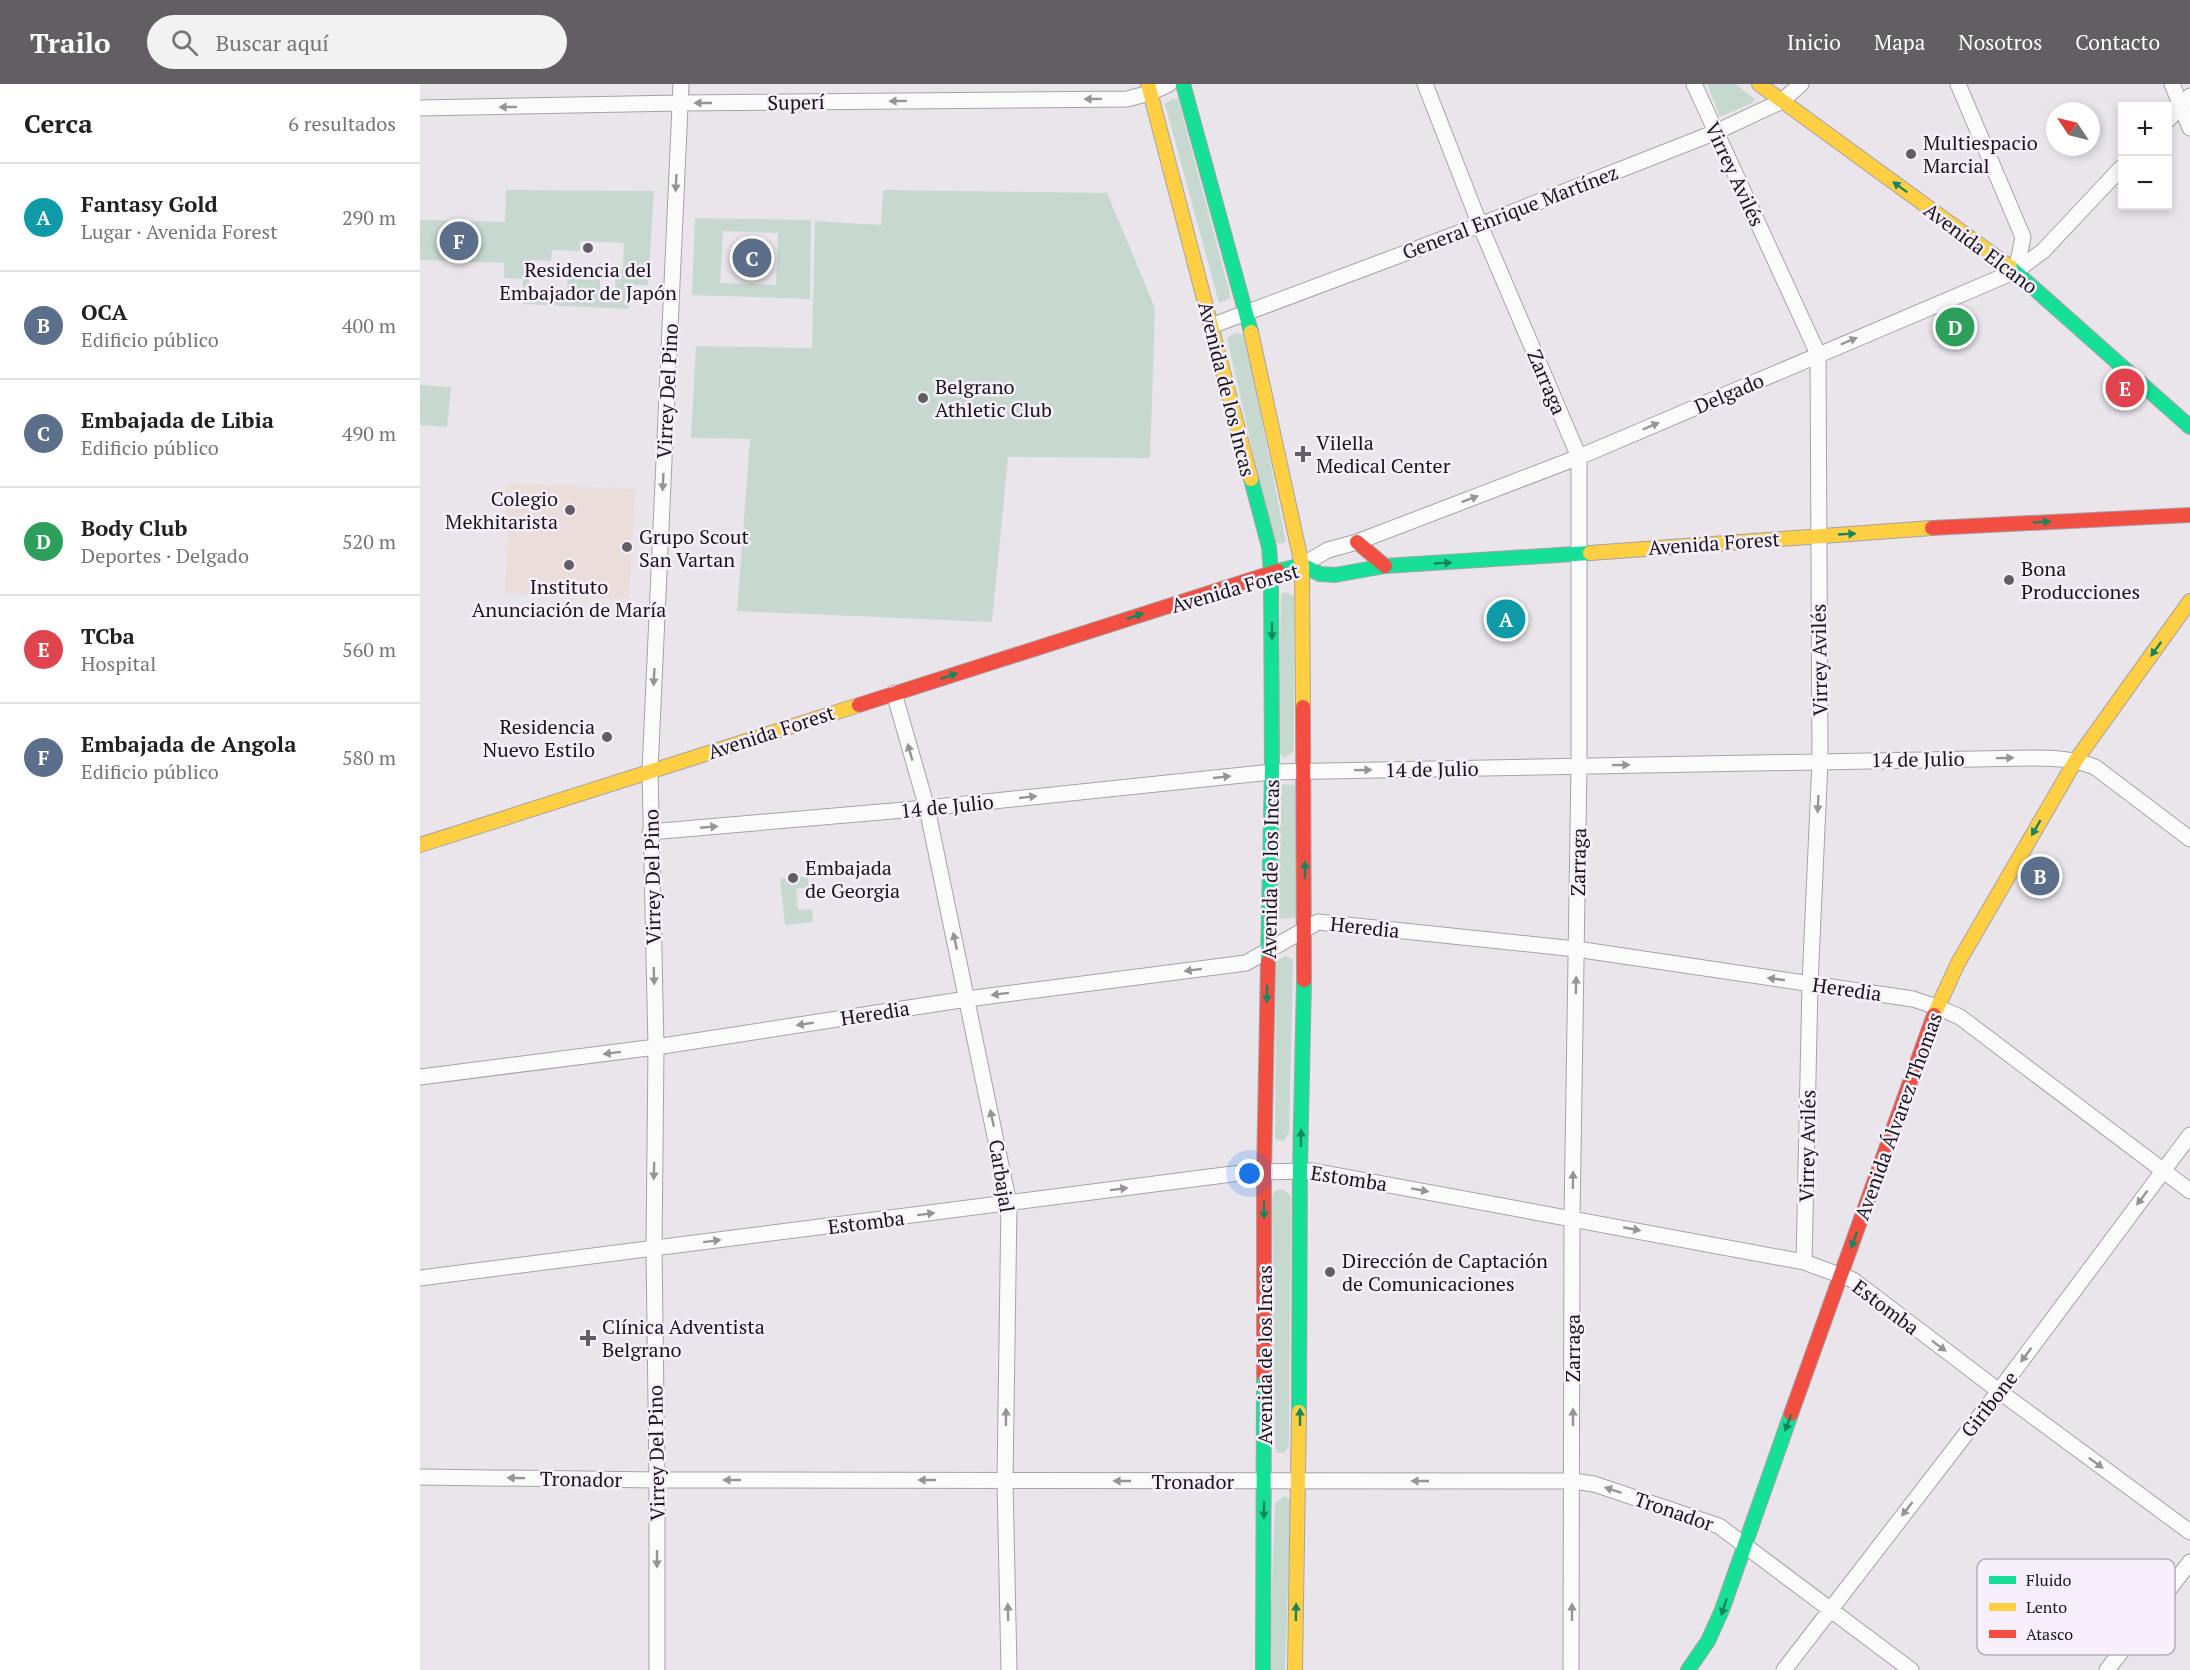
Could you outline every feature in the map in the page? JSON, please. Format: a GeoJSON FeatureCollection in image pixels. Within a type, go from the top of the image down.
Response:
{"type":"FeatureCollection","features":[{"type":"Feature","properties":{"kind":"main road","name":"Avenida de los Incas"},"geometry":{"type":"LineString","coordinates":[[1183,84],[1247,314],[1302,565],[1305,929],[1295,1670]]}},
{"type":"Feature","properties":{"kind":"main road","name":"Avenida Elcano"},"geometry":{"type":"LineString","coordinates":[[1759,84],[2016,271],[2190,427]]}},
{"type":"Feature","properties":{"kind":"main road","name":"Avenida de los Incas"},"geometry":{"type":"LineString","coordinates":[[1149,88],[1269,547],[1271,573],[1272,772],[1264,1172],[1263,1670]]}},
{"type":"Feature","properties":{"kind":"main road","name":"Avenida Forest"},"geometry":{"type":"LineString","coordinates":[[420,845],[1302,565],[1319,574],[1328,574],[1385,566],[1579,554],[1818,535],[2190,515]]}},
{"type":"Feature","properties":{"kind":"main road"},"geometry":{"type":"LineString","coordinates":[[1357,542],[1385,566]]}},
{"type":"Feature","properties":{"kind":"main road","name":"Avenida Álvarez Thomas"},"geometry":{"type":"LineString","coordinates":[[1688,1670],[1711,1638],[1720,1617],[1744,1544],[1937,1006],[1976,932],[2076,760],[2190,601]]}},
{"type":"Feature","properties":{"kind":"street","name":"Virrey Del Pino"},"geometry":{"type":"LineString","coordinates":[[657,1670],[654,1248],[656,1047],[650,771],[681,84]]}},
{"type":"Feature","properties":{"kind":"street","name":"Superí"},"geometry":{"type":"LineString","coordinates":[[420,108],[1127,99],[1149,88],[1169,84]]}},
{"type":"Feature","properties":{"kind":"street","name":"Zarraga"},"geometry":{"type":"LineString","coordinates":[[1425,84],[1480,225],[1579,458],[1579,766],[1572,1218],[1571,1670]]}},
{"type":"Feature","properties":{"kind":"street","name":"Virrey Avilés"},"geometry":{"type":"LineString","coordinates":[[1694,84],[1818,354],[1820,761],[1810,984],[1804,1262]]}},
{"type":"Feature","properties":{"kind":"street","name":"General Enrique Martínez"},"geometry":{"type":"LineString","coordinates":[[1211,326],[1480,225],[1716,132],[1782,101],[1801,84]]}},
{"type":"Feature","properties":{"kind":"street"},"geometry":{"type":"LineString","coordinates":[[1958,84],[2024,237],[2016,271]]}},
{"type":"Feature","properties":{"kind":"street"},"geometry":{"type":"LineString","coordinates":[[2172,84],[2185,101],[2190,128]]}},
{"type":"Feature","properties":{"kind":"street"},"geometry":{"type":"LineString","coordinates":[[2172,116],[2185,101]]}},
{"type":"Feature","properties":{"kind":"street","name":"Delgado"},"geometry":{"type":"LineString","coordinates":[[1302,565],[1328,550],[1357,542],[1579,458],[2016,271],[2043,251],[2118,171]]}},
{"type":"Feature","properties":{"kind":"street","name":"Carbajal"},"geometry":{"type":"LineString","coordinates":[[894,693],[927,808],[1009,1204],[1005,1480],[1009,1670]]}},
{"type":"Feature","properties":{"kind":"street","name":"14 de Julio"},"geometry":{"type":"LineString","coordinates":[[650,832],[927,808],[1272,772],[2028,758],[2076,760],[2095,767],[2190,839]]}},
{"type":"Feature","properties":{"kind":"street","name":"Heredia"},"geometry":{"type":"LineString","coordinates":[[420,1077],[656,1047],[966,999],[1246,963],[1318,922],[1576,949],[1913,999],[1937,1006],[1960,1017],[2190,1191]]}},
{"type":"Feature","properties":{"kind":"street","name":"Giribone"},"geometry":{"type":"LineString","coordinates":[[1784,1670],[1999,1391],[2190,1135]]}},
{"type":"Feature","properties":{"kind":"street","name":"Estomba"},"geometry":{"type":"LineString","coordinates":[[420,1278],[1264,1172],[1300,1170],[1804,1262],[1841,1275],[1853,1280],[2190,1532]]}},
{"type":"Feature","properties":{"kind":"street","name":"Tronador"},"geometry":{"type":"LineString","coordinates":[[420,1477],[657,1480],[1573,1481],[1594,1484],[1707,1520],[1744,1544],[1911,1670]]}},
{"type":"Feature","properties":{"kind":"street"},"geometry":{"type":"LineString","coordinates":[[2175,1582],[2190,1562]]}},
{"type":"Feature","properties":{"kind":"street"},"geometry":{"type":"LineString","coordinates":[[2107,1670],[2119,1655]]}},
{"type":"Feature","properties":{"kind":"shaded area"},"geometry":{"type":"Polygon","coordinates":[[[1707,84],[1735,84],[1755,99],[1752,103],[1720,117],[1707,84]]]}},
{"type":"Feature","properties":{"kind":"shaded area"},"geometry":{"type":"Polygon","coordinates":[[[1172,99],[1178,99],[1231,298],[1219,303],[1165,104],[1172,99]]]}},
{"type":"Feature","properties":{"kind":"shaded area"},"geometry":{"type":"Polygon","coordinates":[[[506,190],[654,191],[648,285],[634,285],[633,298],[629,298],[628,309],[523,304],[523,279],[504,278],[504,263],[420,260],[420,220],[505,222],[506,190]],[[580,241],[580,251],[552,250],[551,261],[530,260],[529,287],[567,289],[568,275],[598,275],[598,269],[600,270],[600,289],[615,290],[616,269],[623,269],[624,243],[580,241]]]}},
{"type":"Feature","properties":{"kind":"shaded area","name":"Belgrano Athletic Club"},"geometry":{"type":"Polygon","coordinates":[[[883,190],[1107,193],[1155,308],[1150,458],[1008,457],[992,622],[737,611],[750,439],[691,438],[696,346],[812,348],[815,221],[881,225],[883,190]]]}},
{"type":"Feature","properties":{"kind":"shaded area"},"geometry":{"type":"Polygon","coordinates":[[[695,218],[811,220],[810,299],[692,295],[695,218]],[[723,231],[720,283],[776,285],[778,233],[723,231]]]}},
{"type":"Feature","properties":{"kind":"shaded area"},"geometry":{"type":"Polygon","coordinates":[[[1236,333],[1245,335],[1286,542],[1281,544],[1273,541],[1227,338],[1236,333]]]}},
{"type":"Feature","properties":{"kind":"shaded area"},"geometry":{"type":"Polygon","coordinates":[[[420,385],[451,387],[447,427],[420,425],[420,385]]]}},
{"type":"Feature","properties":{"kind":"shaded area"},"geometry":{"type":"Polygon","coordinates":[[[507,483],[635,489],[629,599],[505,593],[508,531],[504,530],[507,483]]]}},
{"type":"Feature","properties":{"kind":"shaded area"},"geometry":{"type":"Polygon","coordinates":[[[1285,592],[1294,596],[1294,751],[1285,758],[1278,753],[1281,594],[1285,592]]]}},
{"type":"Feature","properties":{"kind":"shaded area"},"geometry":{"type":"Polygon","coordinates":[[[1278,784],[1300,785],[1297,918],[1275,919],[1278,784]]]}},
{"type":"Feature","properties":{"kind":"shaded area"},"geometry":{"type":"Polygon","coordinates":[[[807,876],[809,887],[796,889],[798,910],[812,909],[813,922],[785,925],[780,879],[807,876]]]}},
{"type":"Feature","properties":{"kind":"shaded area"},"geometry":{"type":"Polygon","coordinates":[[[1286,956],[1293,959],[1289,1132],[1284,1141],[1275,1139],[1276,961],[1286,956]]]}},
{"type":"Feature","properties":{"kind":"shaded area"},"geometry":{"type":"Polygon","coordinates":[[[1283,1189],[1291,1196],[1289,1446],[1284,1453],[1277,1453],[1275,1447],[1272,1197],[1274,1191],[1283,1189]]]}},
{"type":"Feature","properties":{"kind":"shaded area"},"geometry":{"type":"Polygon","coordinates":[[[1285,1496],[1291,1500],[1285,1670],[1269,1670],[1275,1503],[1285,1496]]]}},
{"type":"Feature","properties":{"kind":"traffic: fast"},"geometry":{"type":"LineString","coordinates":[[1183,84],[1251,332]]}},
{"type":"Feature","properties":{"kind":"traffic: fast"},"geometry":{"type":"LineString","coordinates":[[2010,267],[2190,427]]}},
{"type":"Feature","properties":{"kind":"traffic: fast"},"geometry":{"type":"LineString","coordinates":[[1251,479],[1269,547],[1271,573],[1272,772],[1268,962]]}},
{"type":"Feature","properties":{"kind":"traffic: fast"},"geometry":{"type":"LineString","coordinates":[[1278,571],[1302,565],[1320,574],[1335,575],[1385,566],[1590,553]]}},
{"type":"Feature","properties":{"kind":"traffic: fast"},"geometry":{"type":"LineString","coordinates":[[1299,1412],[1300,1170],[1304,980]]}},
{"type":"Feature","properties":{"kind":"traffic: fast"},"geometry":{"type":"LineString","coordinates":[[1263,1670],[1264,1375]]}},
{"type":"Feature","properties":{"kind":"traffic: fast"},"geometry":{"type":"LineString","coordinates":[[1688,1670],[1708,1641],[1722,1610],[1791,1414]]}},
{"type":"Feature","properties":{"kind":"traffic: slow"},"geometry":{"type":"LineString","coordinates":[[1148,84],[1251,479]]}},
{"type":"Feature","properties":{"kind":"traffic: slow"},"geometry":{"type":"LineString","coordinates":[[1759,84],[2010,267]]}},
{"type":"Feature","properties":{"kind":"traffic: slow"},"geometry":{"type":"LineString","coordinates":[[1251,332],[1302,565],[1303,707]]}},
{"type":"Feature","properties":{"kind":"traffic: slow"},"geometry":{"type":"LineString","coordinates":[[1590,553],[1932,528]]}},
{"type":"Feature","properties":{"kind":"traffic: slow"},"geometry":{"type":"LineString","coordinates":[[1934,1015],[1958,963],[2076,760],[2190,601]]}},
{"type":"Feature","properties":{"kind":"traffic: slow"},"geometry":{"type":"LineString","coordinates":[[420,845],[859,705]]}},
{"type":"Feature","properties":{"kind":"traffic: slow"},"geometry":{"type":"LineString","coordinates":[[1295,1670],[1299,1412]]}},
{"type":"Feature","properties":{"kind":"traffic: jam"},"geometry":{"type":"LineString","coordinates":[[1932,528],[2190,515]]}},
{"type":"Feature","properties":{"kind":"traffic: jam"},"geometry":{"type":"LineString","coordinates":[[1357,542],[1385,566]]}},
{"type":"Feature","properties":{"kind":"traffic: jam"},"geometry":{"type":"LineString","coordinates":[[859,705],[1278,571]]}},
{"type":"Feature","properties":{"kind":"traffic: jam"},"geometry":{"type":"LineString","coordinates":[[1303,707],[1304,980]]}},
{"type":"Feature","properties":{"kind":"traffic: jam"},"geometry":{"type":"LineString","coordinates":[[1264,1375],[1264,1172],[1268,962]]}},
{"type":"Feature","properties":{"kind":"traffic: jam"},"geometry":{"type":"LineString","coordinates":[[1791,1414],[1934,1015]]}},
{"type":"Feature","properties":{"kind":"place","name":"Multiespacio Marcial"},"geometry":{"type":"Point","coordinates":[1911,154]}},
{"type":"Feature","properties":{"kind":"place","name":"Embajada de Angola"},"geometry":{"type":"Point","coordinates":[459,241]}},
{"type":"Feature","properties":{"kind":"place","name":"Residencia del Embajador de Japón"},"geometry":{"type":"Point","coordinates":[588,248]}},
{"type":"Feature","properties":{"kind":"place","name":"Embajada de Libia"},"geometry":{"type":"Point","coordinates":[752,258]}},
{"type":"Feature","properties":{"kind":"place","name":"Body Club"},"geometry":{"type":"Point","coordinates":[1955,327]}},
{"type":"Feature","properties":{"kind":"place","name":"TCba"},"geometry":{"type":"Point","coordinates":[2125,388]}},
{"type":"Feature","properties":{"kind":"place","name":"Belgrano Athletic Club"},"geometry":{"type":"Point","coordinates":[923,398]}},
{"type":"Feature","properties":{"kind":"place","name":"Vilella Medical Center"},"geometry":{"type":"Point","coordinates":[1303,454]}},
{"type":"Feature","properties":{"kind":"place","name":"Colegio Mekhitarista"},"geometry":{"type":"Point","coordinates":[570,510]}},
{"type":"Feature","properties":{"kind":"place","name":"Grupo Scout San Vartan"},"geometry":{"type":"Point","coordinates":[627,547]}},
{"type":"Feature","properties":{"kind":"place","name":"Instituto Anunciación de María"},"geometry":{"type":"Point","coordinates":[569,565]}},
{"type":"Feature","properties":{"kind":"place","name":"Bona Producciones"},"geometry":{"type":"Point","coordinates":[2009,580]}},
{"type":"Feature","properties":{"kind":"place","name":"Fantasy Gold"},"geometry":{"type":"Point","coordinates":[1506,619]}},
{"type":"Feature","properties":{"kind":"place","name":"Residencia Nuevo Estilo"},"geometry":{"type":"Point","coordinates":[607,737]}},
{"type":"Feature","properties":{"kind":"place","name":"OCA"},"geometry":{"type":"Point","coordinates":[2040,876]}},
{"type":"Feature","properties":{"kind":"place","name":"Embajada de Georgia"},"geometry":{"type":"Point","coordinates":[793,878]}},
{"type":"Feature","properties":{"kind":"place","name":"Dirección de Captación de Comunicaciones"},"geometry":{"type":"Point","coordinates":[1330,1272]}},
{"type":"Feature","properties":{"kind":"place","name":"Clínica Adventista Belgrano"},"geometry":{"type":"Point","coordinates":[588,1338]}}]}
